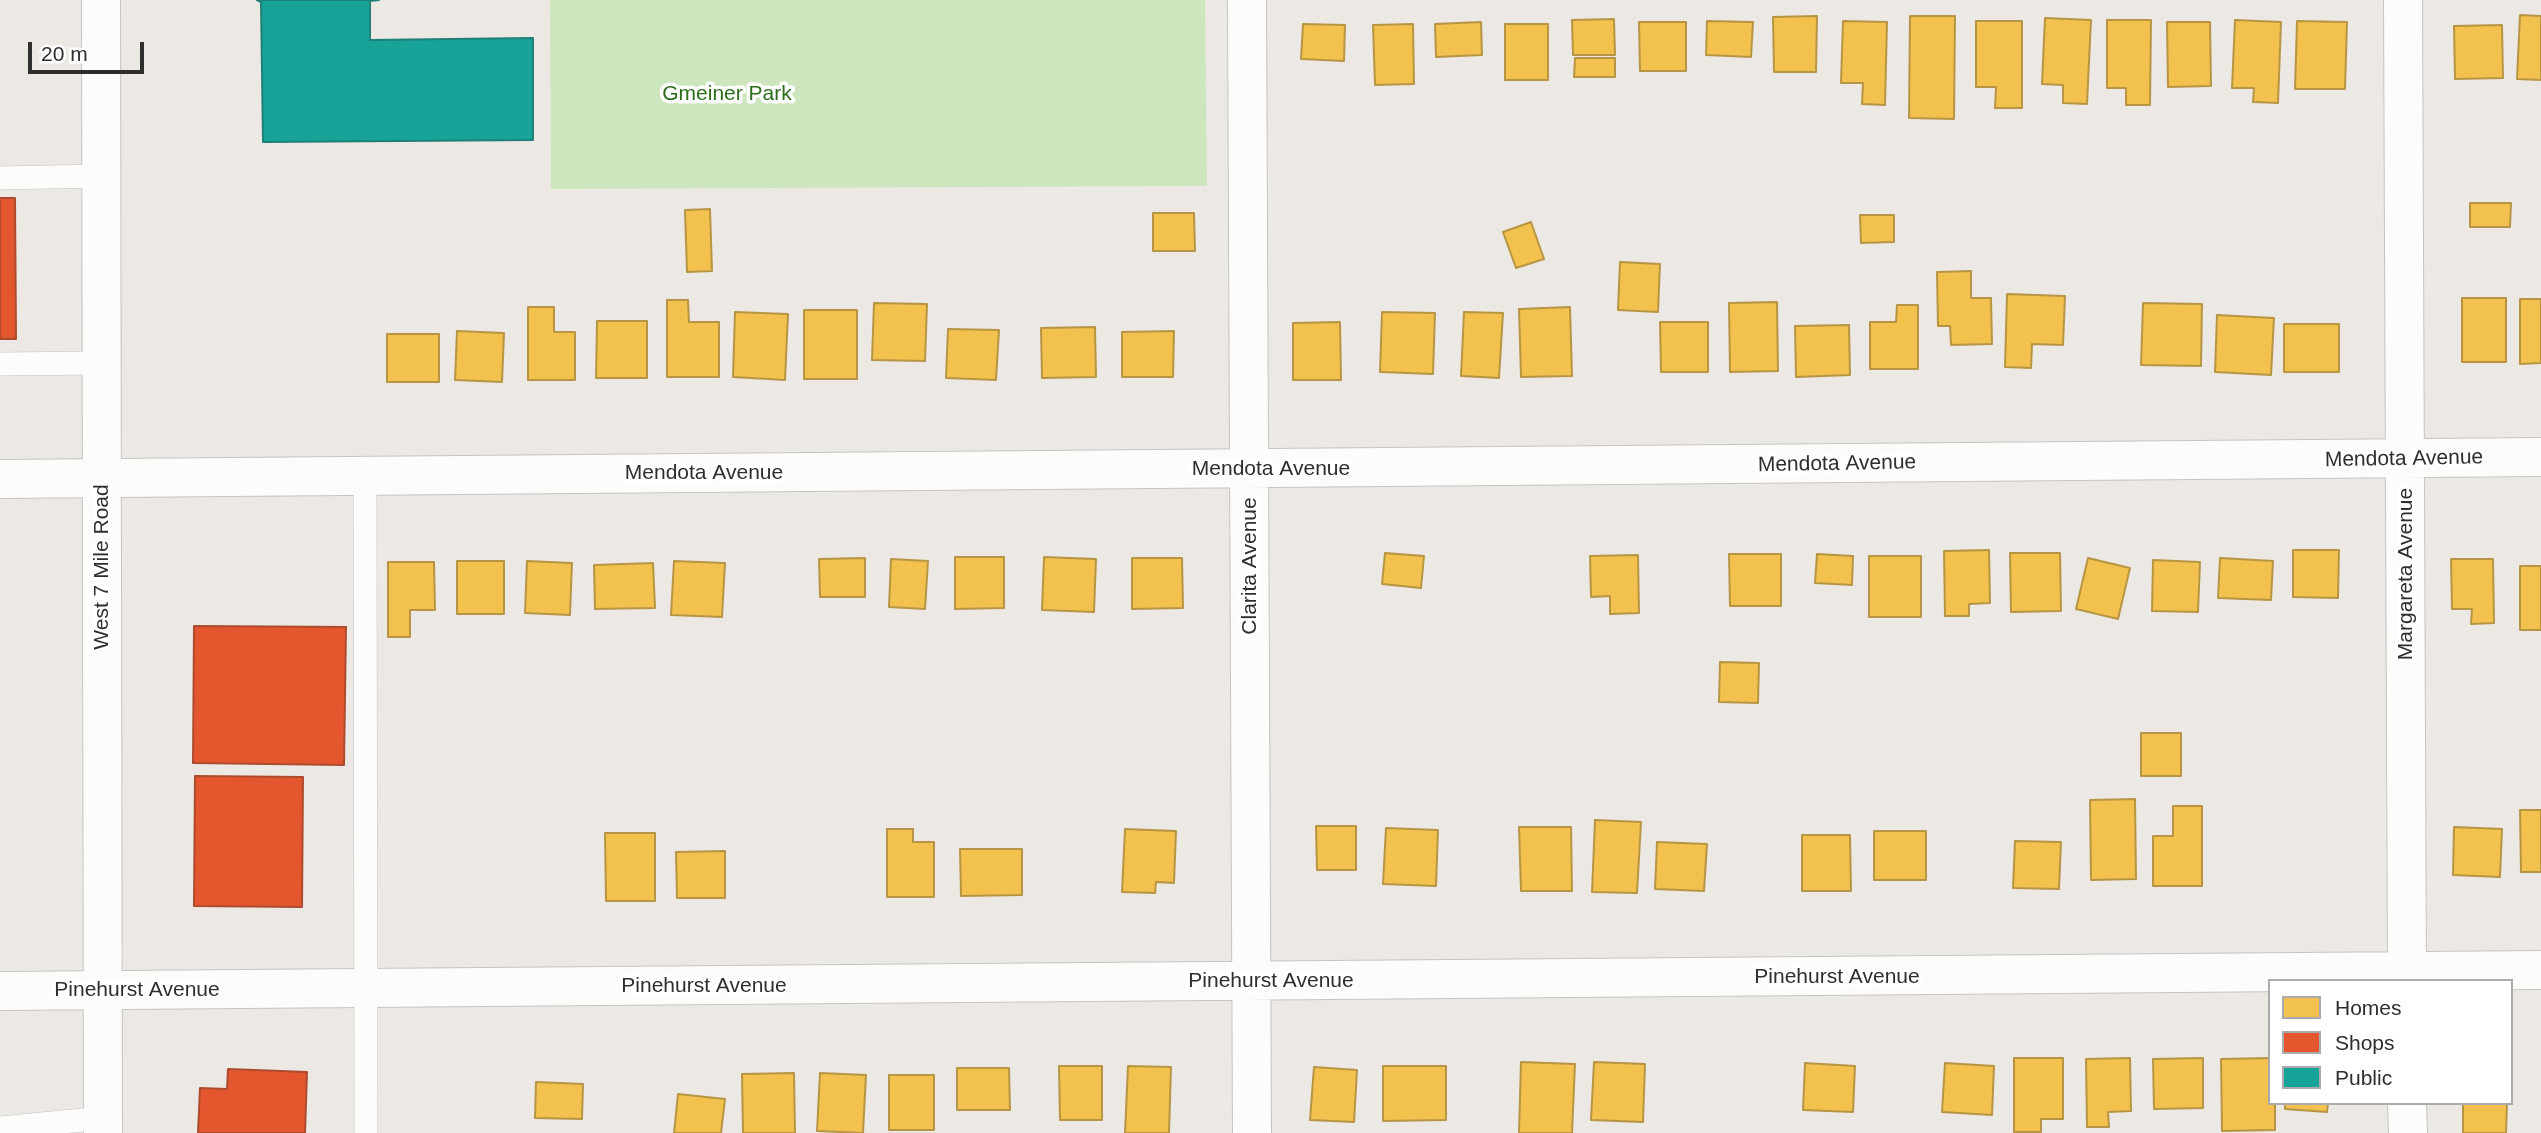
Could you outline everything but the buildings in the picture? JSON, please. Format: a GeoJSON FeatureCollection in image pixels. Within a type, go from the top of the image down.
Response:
{"type":"FeatureCollection","features":[{"type":"Feature","properties":{"kind":"street","name":"West 7 Mile Road"},"geometry":{"type":"LineString","coordinates":[[101,0],[103,1125]]}},
{"type":"Feature","properties":{"kind":"street","name":"Clarita Avenue"},"geometry":{"type":"LineString","coordinates":[[1247,0],[1252,1133]]}},
{"type":"Feature","properties":{"kind":"street","name":"Margareta Avenue"},"geometry":{"type":"LineString","coordinates":[[2403,0],[2407,976]]}},
{"type":"Feature","properties":{"kind":"street","name":"Mendota Avenue"},"geometry":{"type":"LineString","coordinates":[[0,479],[2541,457]]}},
{"type":"Feature","properties":{"kind":"street","name":"Pinehurst Avenue"},"geometry":{"type":"LineString","coordinates":[[0,991],[2407,976],[2541,970]]}},
{"type":"Feature","properties":{"kind":"street"},"geometry":{"type":"LineString","coordinates":[[2407,1105],[2408,1133]]}},
{"type":"Feature","properties":{"kind":"lane"},"geometry":{"type":"LineString","coordinates":[[0,178],[101,176]]}},
{"type":"Feature","properties":{"kind":"lane"},"geometry":{"type":"LineString","coordinates":[[0,364],[102,363]]}},
{"type":"Feature","properties":{"kind":"lane"},"geometry":{"type":"LineString","coordinates":[[365,476],[366,1133]]}},
{"type":"Feature","properties":{"kind":"lane"},"geometry":{"type":"LineString","coordinates":[[0,1128],[103,1125]]}},
{"type":"Feature","properties":{"kind":"green space","name":"Gmeiner Park"},"geometry":{"type":"Polygon","coordinates":[[[550,0],[1205,0],[1207,186],[551,189],[550,0]]]}}]}
